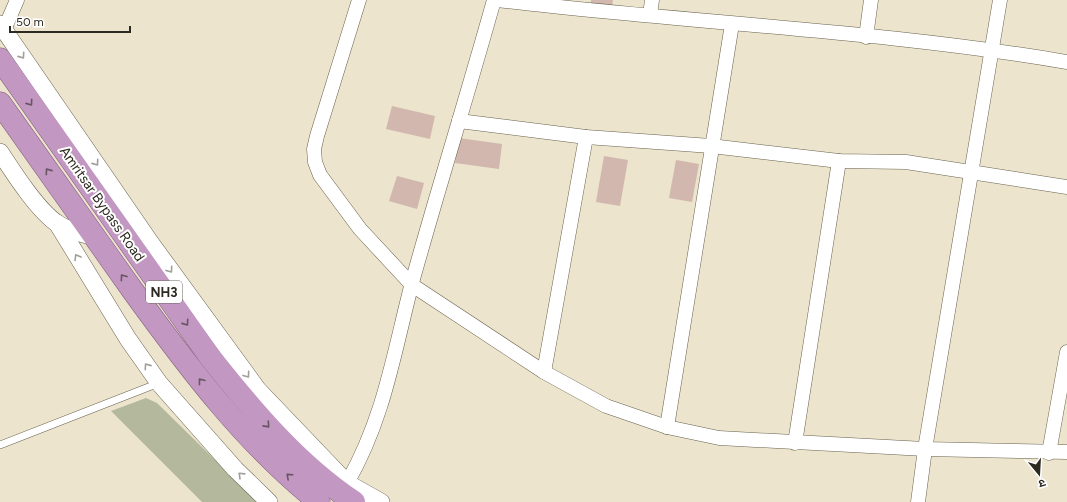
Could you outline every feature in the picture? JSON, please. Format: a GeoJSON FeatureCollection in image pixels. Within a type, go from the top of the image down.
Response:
{"type":"FeatureCollection","features":[{"type":"Feature","properties":{"kind":"highway","name":"Amritsar Bypass Road"},"geometry":{"type":"LineString","coordinates":[[0,59],[225,376],[273,432],[323,478],[351,492]]}},
{"type":"Feature","properties":{"kind":"highway","name":"Amritsar Bypass Road"},"geometry":{"type":"LineString","coordinates":[[0,103],[159,327],[224,411],[253,442],[319,502]]}},
{"type":"Feature","properties":{"kind":"street"},"geometry":{"type":"LineString","coordinates":[[17,0],[2,27],[150,242],[258,390],[351,492],[381,502]]}},
{"type":"Feature","properties":{"kind":"street"},"geometry":{"type":"LineString","coordinates":[[359,0],[314,149],[315,162],[320,175],[360,229],[412,285],[544,372],[606,406],[667,427],[719,438],[925,449],[1049,453],[1067,452]]}},
{"type":"Feature","properties":{"kind":"street"},"geometry":{"type":"LineString","coordinates":[[351,492],[379,414],[412,285],[459,121],[496,0],[574,9],[650,15],[990,49],[1067,62]]}},
{"type":"Feature","properties":{"kind":"street"},"geometry":{"type":"LineString","coordinates":[[650,15],[652,0]]}},
{"type":"Feature","properties":{"kind":"street"},"geometry":{"type":"LineString","coordinates":[[866,37],[871,0]]}},
{"type":"Feature","properties":{"kind":"street"},"geometry":{"type":"LineString","coordinates":[[918,502],[925,449],[973,171],[990,49],[1000,0]]}},
{"type":"Feature","properties":{"kind":"street"},"geometry":{"type":"LineString","coordinates":[[667,427],[711,146],[732,24]]}},
{"type":"Feature","properties":{"kind":"street"},"geometry":{"type":"LineString","coordinates":[[459,121],[586,137],[711,146],[839,161],[906,162],[973,171],[1067,187]]}},
{"type":"Feature","properties":{"kind":"street"},"geometry":{"type":"LineString","coordinates":[[544,372],[586,137]]}},
{"type":"Feature","properties":{"kind":"street"},"geometry":{"type":"LineString","coordinates":[[0,152],[26,190],[56,223],[128,339],[159,383],[235,469],[269,502]]}},
{"type":"Feature","properties":{"kind":"street"},"geometry":{"type":"LineString","coordinates":[[795,443],[839,161]]}},
{"type":"Feature","properties":{"kind":"street"},"geometry":{"type":"LineString","coordinates":[[56,223],[76,233],[95,237]]}},
{"type":"Feature","properties":{"kind":"street"},"geometry":{"type":"LineString","coordinates":[[1049,453],[1067,352]]}},
{"type":"Feature","properties":{"kind":"lane"},"geometry":{"type":"LineString","coordinates":[[0,445],[159,383]]}},
{"type":"Feature","properties":{"kind":"green space"},"geometry":{"type":"Polygon","coordinates":[[[146,398],[157,403],[258,502],[202,502],[111,411],[146,398]]]}},
{"type":"Feature","properties":{"kind":"building"},"geometry":{"type":"Polygon","coordinates":[[[591,0],[613,0],[612,6],[591,3],[591,0]]]}},
{"type":"Feature","properties":{"kind":"building"},"geometry":{"type":"Polygon","coordinates":[[[392,106],[435,116],[430,139],[386,129],[392,106]]]}},
{"type":"Feature","properties":{"kind":"building"},"geometry":{"type":"Polygon","coordinates":[[[459,138],[502,144],[499,169],[455,163],[459,138]]]}},
{"type":"Feature","properties":{"kind":"building"},"geometry":{"type":"Polygon","coordinates":[[[604,156],[628,160],[620,206],[596,202],[604,156]]]}},
{"type":"Feature","properties":{"kind":"building"},"geometry":{"type":"Polygon","coordinates":[[[676,160],[699,164],[692,202],[669,198],[676,160]]]}},
{"type":"Feature","properties":{"kind":"building"},"geometry":{"type":"Polygon","coordinates":[[[397,176],[424,183],[417,209],[389,201],[397,176]]]}}]}
